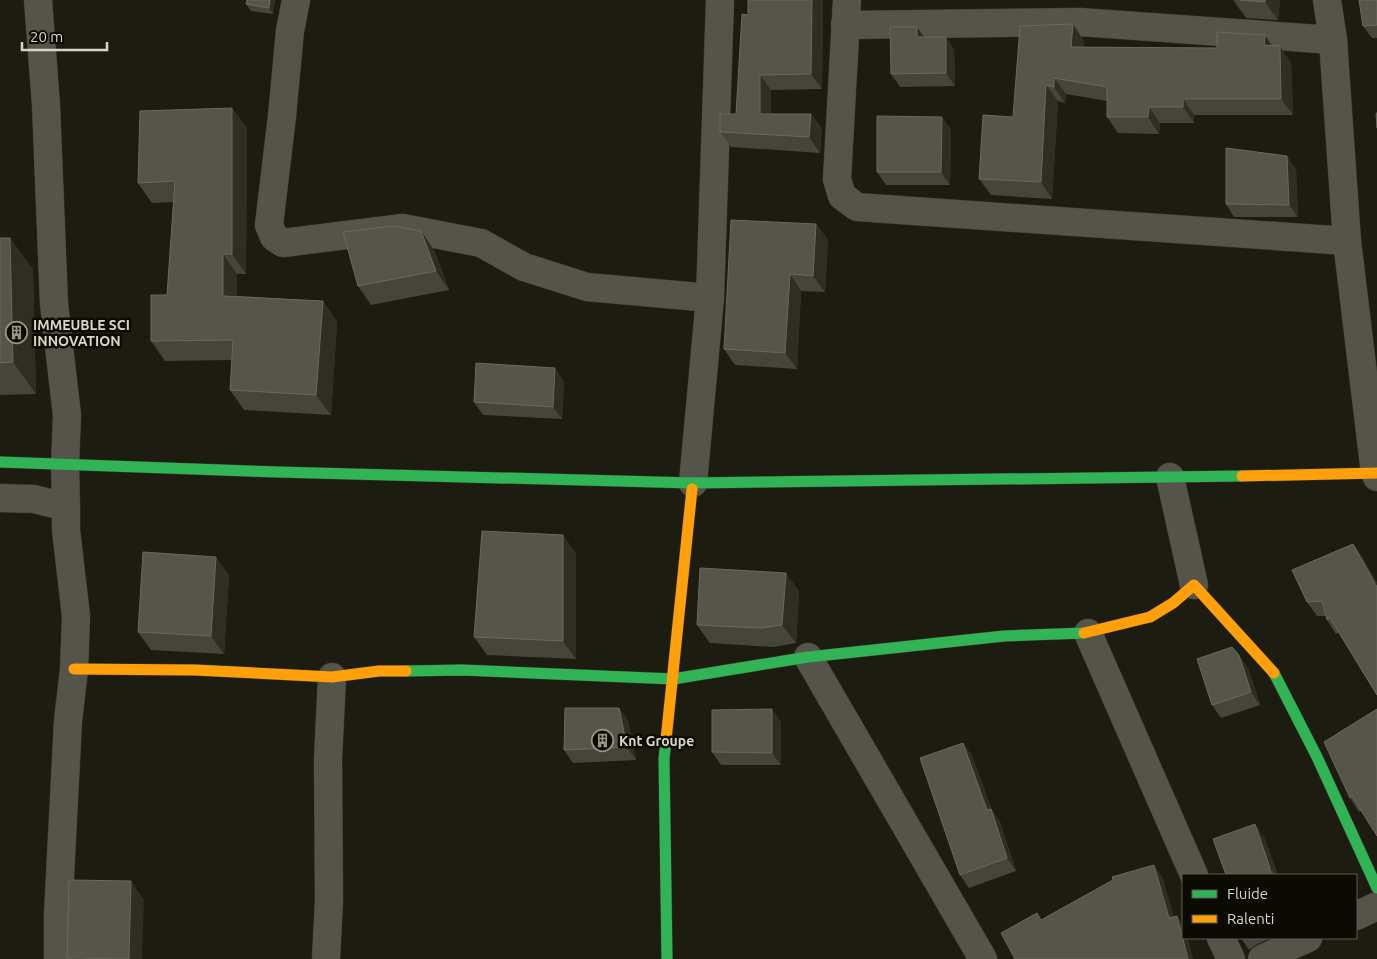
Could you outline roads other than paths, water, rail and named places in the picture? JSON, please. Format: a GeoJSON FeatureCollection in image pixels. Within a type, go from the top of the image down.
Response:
{"type":"FeatureCollection","features":[{"type":"Feature","properties":{"kind":"street"},"geometry":{"type":"LineString","coordinates":[[38,0],[46,105],[54,304],[68,415],[65,465],[66,530],[76,616],[74,669],[68,721],[58,915],[58,959]]}},
{"type":"Feature","properties":{"kind":"street"},"geometry":{"type":"LineString","coordinates":[[296,0],[290,31],[269,225],[274,237],[283,243],[404,228],[481,244],[524,267],[587,286],[710,298]]}},
{"type":"Feature","properties":{"kind":"street"},"geometry":{"type":"LineString","coordinates":[[667,959],[664,759],[710,298],[720,0]]}},
{"type":"Feature","properties":{"kind":"street"},"geometry":{"type":"LineString","coordinates":[[0,462],[278,472],[693,483],[1376,474],[1347,241],[1332,40],[1327,0]]}},
{"type":"Feature","properties":{"kind":"street"},"geometry":{"type":"LineString","coordinates":[[1332,40],[1081,11],[846,12],[837,179],[842,196],[857,207],[1347,241]]}},
{"type":"Feature","properties":{"kind":"street"},"geometry":{"type":"LineString","coordinates":[[1170,477],[1194,585],[1275,674],[1317,757],[1377,888]]}},
{"type":"Feature","properties":{"kind":"street"},"geometry":{"type":"LineString","coordinates":[[0,498],[34,499],[66,507]]}},
{"type":"Feature","properties":{"kind":"street"},"geometry":{"type":"LineString","coordinates":[[74,669],[195,670],[332,678],[378,671],[462,670],[673,679],[808,658],[1004,636],[1088,633],[1150,617],[1173,603],[1194,585]]}},
{"type":"Feature","properties":{"kind":"street"},"geometry":{"type":"LineString","coordinates":[[1088,633],[1194,874]]}},
{"type":"Feature","properties":{"kind":"street"},"geometry":{"type":"LineString","coordinates":[[808,658],[983,959]]}},
{"type":"Feature","properties":{"kind":"street"},"geometry":{"type":"LineString","coordinates":[[326,959],[329,900],[328,759],[332,678]]}},
{"type":"Feature","properties":{"kind":"street"},"geometry":{"type":"LineString","coordinates":[[1357,916],[1377,906]]}},
{"type":"Feature","properties":{"kind":"street"},"geometry":{"type":"LineString","coordinates":[[1221,939],[1231,959]]}},
{"type":"Feature","properties":{"kind":"street"},"geometry":{"type":"LineString","coordinates":[[1262,959],[1306,939]]}},
{"type":"Feature","properties":{"kind":"place","name":"IMMEUBLE SCI INNOVATION"},"geometry":{"type":"Point","coordinates":[17,333]}},
{"type":"Feature","properties":{"kind":"place","name":"Knt Groupe"},"geometry":{"type":"Point","coordinates":[603,741]}}]}
